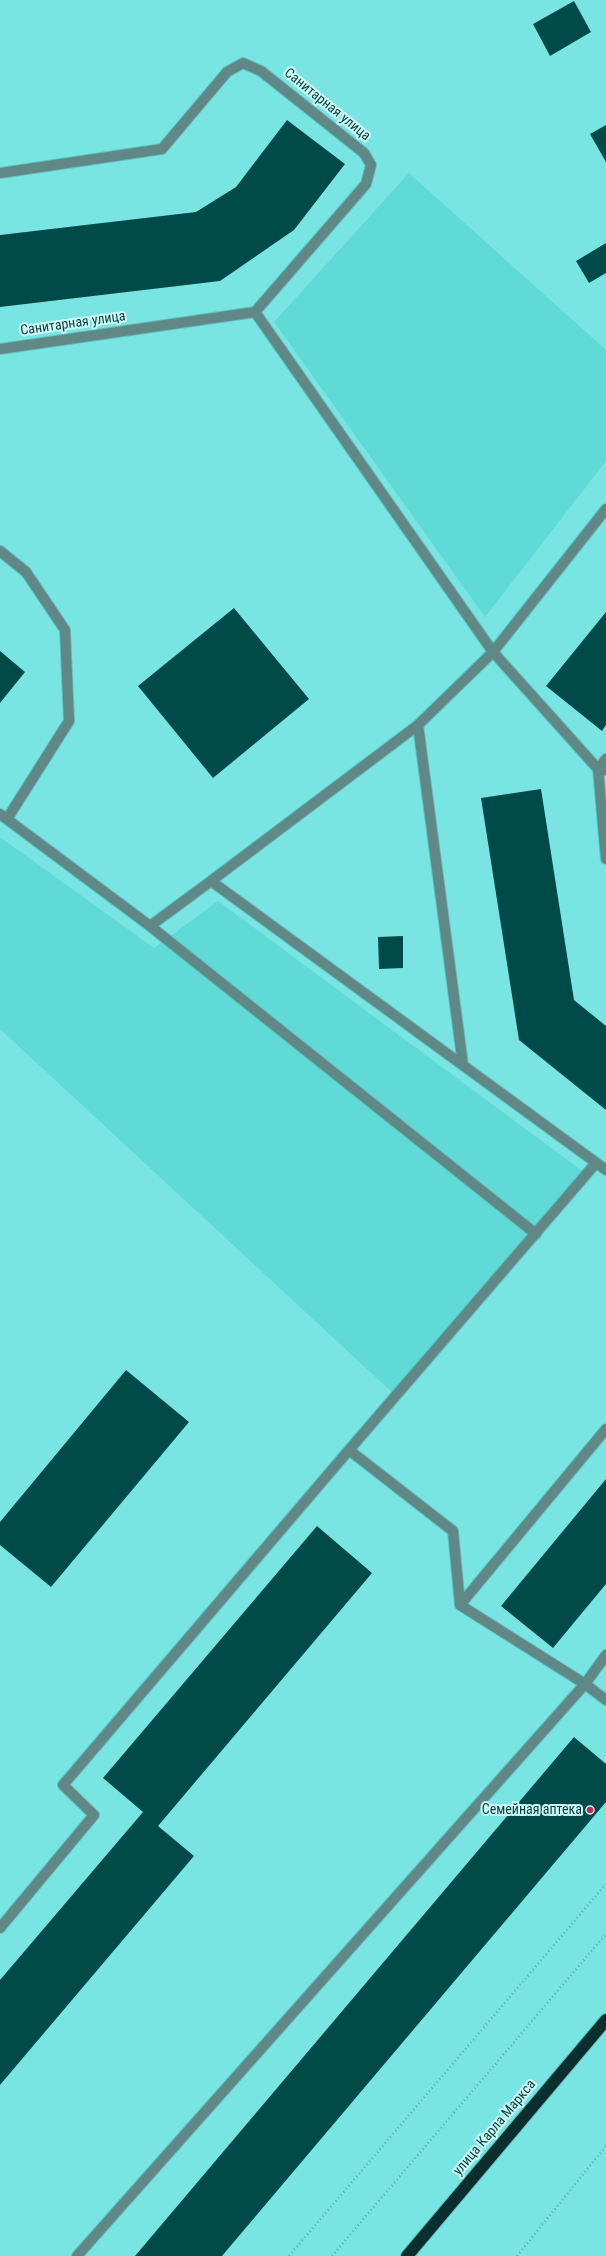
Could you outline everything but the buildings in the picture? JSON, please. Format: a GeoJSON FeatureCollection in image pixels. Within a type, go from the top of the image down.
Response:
{"type":"FeatureCollection","features":[{"type":"Feature","properties":{"kind":"highway","name":"улица Карла Маркса"},"geometry":{"type":"LineString","coordinates":[[407,2256],[606,2020]]}},
{"type":"Feature","properties":{"kind":"street","name":"Санитарная улица"},"geometry":{"type":"LineString","coordinates":[[0,349],[255,312],[366,184],[371,166],[364,153],[261,71],[243,63],[227,72],[162,148],[2,171]]}},
{"type":"Feature","properties":{"kind":"street"},"geometry":{"type":"LineString","coordinates":[[255,312],[493,652],[602,770]]}},
{"type":"Feature","properties":{"kind":"street"},"geometry":{"type":"LineString","coordinates":[[150,926],[418,725],[493,652],[606,509]]}},
{"type":"Feature","properties":{"kind":"street"},"geometry":{"type":"LineString","coordinates":[[0,551],[26,572],[65,630],[69,721],[3,816],[150,926],[536,1234]]}},
{"type":"Feature","properties":{"kind":"street"},"geometry":{"type":"LineString","coordinates":[[418,725],[463,1065]]}},
{"type":"Feature","properties":{"kind":"street"},"geometry":{"type":"LineString","coordinates":[[606,759],[602,770],[606,859]]}},
{"type":"Feature","properties":{"kind":"street"},"geometry":{"type":"LineString","coordinates":[[211,881],[606,1170]]}},
{"type":"Feature","properties":{"kind":"street"},"geometry":{"type":"LineString","coordinates":[[0,1928],[94,1815],[63,1785],[596,1163]]}},
{"type":"Feature","properties":{"kind":"street"},"geometry":{"type":"LineString","coordinates":[[460,1605],[606,1429]]}},
{"type":"Feature","properties":{"kind":"street"},"geometry":{"type":"LineString","coordinates":[[349,1450],[453,1531],[460,1605]]}},
{"type":"Feature","properties":{"kind":"street"},"geometry":{"type":"LineString","coordinates":[[460,1605],[585,1684],[606,1700]]}},
{"type":"Feature","properties":{"kind":"street"},"geometry":{"type":"LineString","coordinates":[[77,2256],[585,1684],[606,1655]]}},
{"type":"Feature","properties":{"kind":"path"},"geometry":{"type":"LineString","coordinates":[[289,2256],[606,1884]]}},
{"type":"Feature","properties":{"kind":"path"},"geometry":{"type":"LineString","coordinates":[[332,2256],[606,1934]]}},
{"type":"Feature","properties":{"kind":"path"},"geometry":{"type":"LineString","coordinates":[[517,2256],[606,2146]]}},
{"type":"Feature","properties":{"kind":"shaded area"},"geometry":{"type":"Polygon","coordinates":[[[409,173],[606,350],[606,461],[485,617],[274,322],[409,173]]]}},
{"type":"Feature","properties":{"kind":"shaded area"},"geometry":{"type":"Polygon","coordinates":[[[0,837],[154,948],[218,901],[589,1176],[396,1396],[0,1029],[0,837]]]}},
{"type":"Feature","properties":{"kind":"place","name":"Семейная аптека"},"geometry":{"type":"Point","coordinates":[590,1810]}}]}
